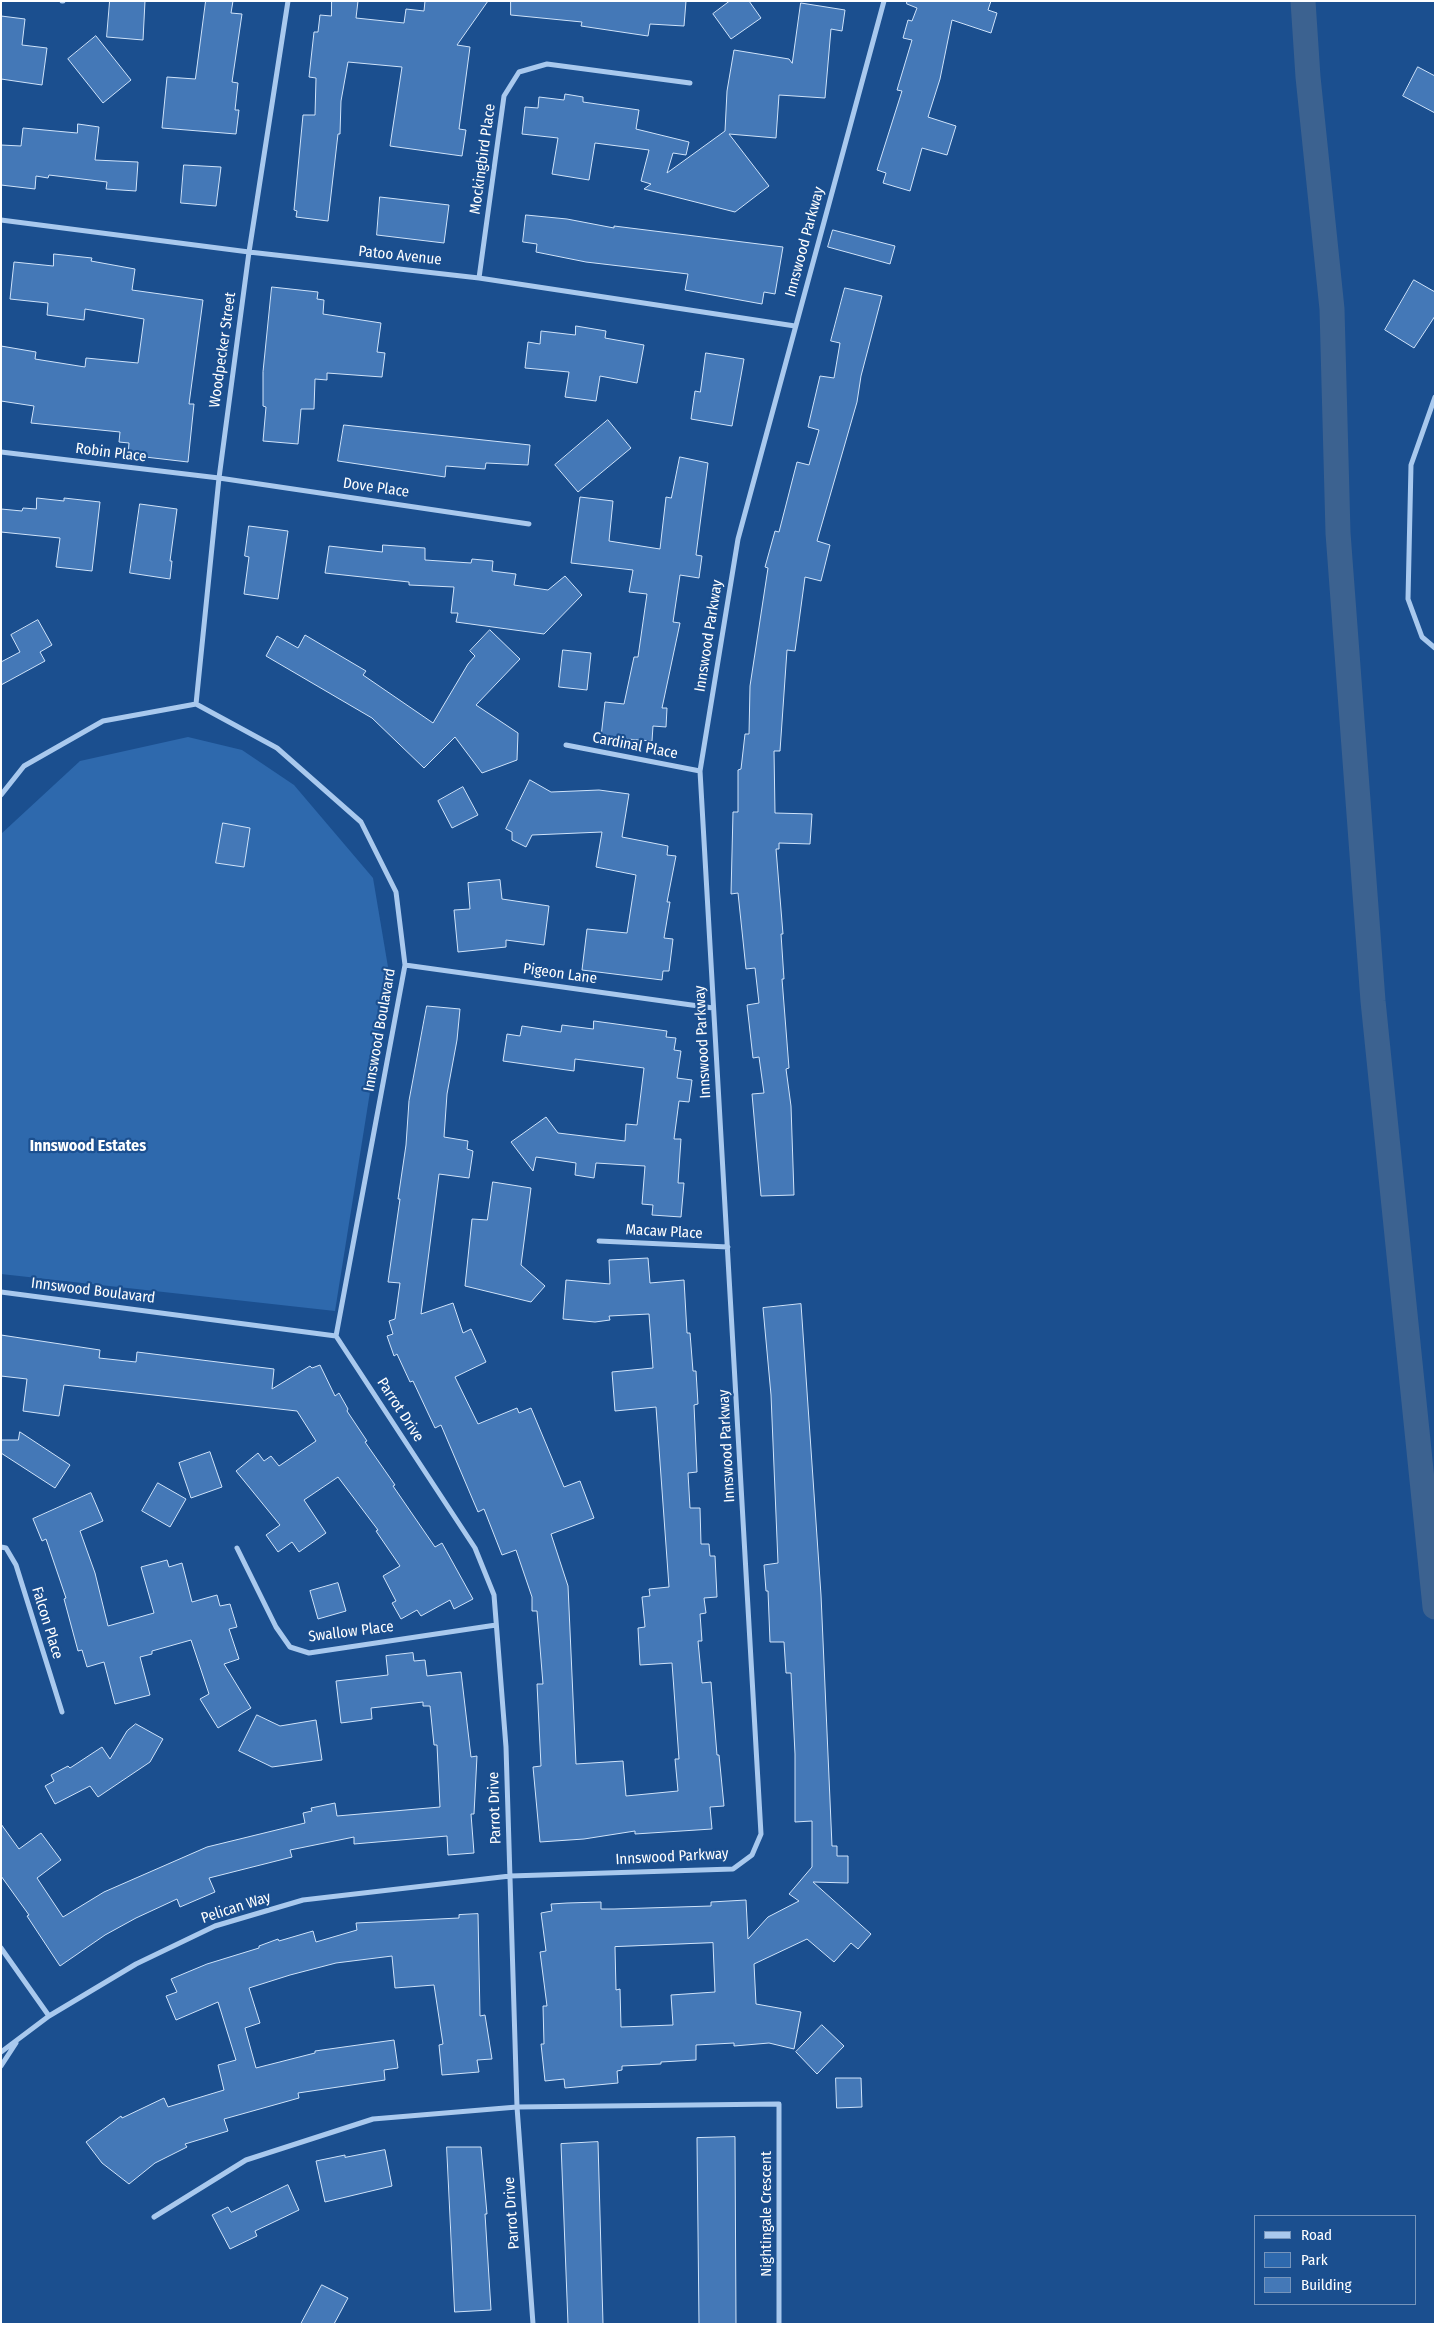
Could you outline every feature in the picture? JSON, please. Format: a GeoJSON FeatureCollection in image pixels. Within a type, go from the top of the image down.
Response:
{"type":"FeatureCollection","features":[{"type":"Feature","properties":{"kind":"street","name":"Woodpecker Street"},"geometry":{"type":"LineString","coordinates":[[196,704],[219,478],[249,252],[288,1]]}},
{"type":"Feature","properties":{"kind":"street","name":"Innswood Parkway"},"geometry":{"type":"LineString","coordinates":[[510,1876],[733,1869],[752,1855],[761,1834],[700,771],[738,539],[884,1]]}},
{"type":"Feature","properties":{"kind":"street","name":"Mockingbird Place"},"geometry":{"type":"LineString","coordinates":[[479,278],[504,96],[519,72],[547,64],[690,83]]}},
{"type":"Feature","properties":{"kind":"street","name":"Patoo Avenue"},"geometry":{"type":"LineString","coordinates":[[1,220],[249,252],[479,278],[795,326]]}},
{"type":"Feature","properties":{"kind":"street"},"geometry":{"type":"LineString","coordinates":[[1435,398],[1412,465],[1408,599],[1422,637],[1435,648]]}},
{"type":"Feature","properties":{"kind":"street","name":"Robin Place"},"geometry":{"type":"LineString","coordinates":[[1,452],[219,478]]}},
{"type":"Feature","properties":{"kind":"street","name":"Dove Place"},"geometry":{"type":"LineString","coordinates":[[219,478],[529,524]]}},
{"type":"Feature","properties":{"kind":"street"},"geometry":{"type":"LineString","coordinates":[[1,794],[24,766],[103,721],[196,704]]}},
{"type":"Feature","properties":{"kind":"street","name":"Innswood Boulavard"},"geometry":{"type":"LineString","coordinates":[[1,1292],[336,1336],[404,965],[396,892],[361,822],[277,748],[196,704]]}},
{"type":"Feature","properties":{"kind":"street","name":"Cardinal Place"},"geometry":{"type":"LineString","coordinates":[[566,745],[700,771]]}},
{"type":"Feature","properties":{"kind":"street","name":"Pigeon Lane"},"geometry":{"type":"LineString","coordinates":[[404,965],[713,1008]]}},
{"type":"Feature","properties":{"kind":"street","name":"Macaw Place"},"geometry":{"type":"LineString","coordinates":[[599,1241],[728,1247]]}},
{"type":"Feature","properties":{"kind":"street","name":"Parrot Drive"},"geometry":{"type":"LineString","coordinates":[[336,1336],[475,1548],[494,1595],[506,1747],[517,2107],[532,2324]]}},
{"type":"Feature","properties":{"kind":"street","name":"Falcon Place"},"geometry":{"type":"LineString","coordinates":[[1,1547],[6,1548],[16,1565],[62,1712]]}},
{"type":"Feature","properties":{"kind":"street","name":"Swallow Place"},"geometry":{"type":"LineString","coordinates":[[237,1548],[276,1627],[290,1647],[310,1653],[496,1625]]}},
{"type":"Feature","properties":{"kind":"street","name":"Pelican Way"},"geometry":{"type":"LineString","coordinates":[[1,2052],[49,2016],[136,1964],[215,1926],[304,1900],[510,1876]]}},
{"type":"Feature","properties":{"kind":"street"},"geometry":{"type":"LineString","coordinates":[[1,1948],[49,2016]]}},
{"type":"Feature","properties":{"kind":"street"},"geometry":{"type":"LineString","coordinates":[[1,2066],[18,2040]]}},
{"type":"Feature","properties":{"kind":"street","name":"Nightingale Crescent"},"geometry":{"type":"LineString","coordinates":[[517,2107],[779,2104],[779,2324]]}},
{"type":"Feature","properties":{"kind":"street"},"geometry":{"type":"LineString","coordinates":[[154,2217],[246,2160],[373,2119],[517,2107]]}},
{"type":"Feature","properties":{"kind":"green space"},"geometry":{"type":"Polygon","coordinates":[[[188,737],[242,750],[294,785],[373,878],[389,973],[335,1311],[1,1274],[1,834],[80,761],[188,737]]]}},
{"type":"Feature","properties":{"kind":"building"},"geometry":{"type":"Polygon","coordinates":[[[110,1],[145,1],[143,40],[107,37],[110,1]]]}},
{"type":"Feature","properties":{"kind":"building"},"geometry":{"type":"Polygon","coordinates":[[[206,1],[233,1],[231,13],[242,14],[232,82],[238,83],[235,110],[239,110],[236,134],[162,128],[167,77],[195,79],[206,1]]]}},
{"type":"Feature","properties":{"kind":"building"},"geometry":{"type":"Polygon","coordinates":[[[332,1],[358,1],[356,18],[404,23],[406,9],[424,11],[425,1],[488,1],[457,45],[470,47],[459,129],[466,130],[462,156],[390,146],[402,67],[348,62],[341,101],[340,134],[338,134],[328,221],[296,217],[297,211],[294,210],[303,115],[315,115],[316,78],[309,77],[314,32],[318,32],[320,15],[331,16],[332,1]]]}},
{"type":"Feature","properties":{"kind":"building"},"geometry":{"type":"Polygon","coordinates":[[[511,1],[686,1],[684,26],[650,24],[648,36],[581,26],[582,22],[511,15],[511,1]]]}},
{"type":"Feature","properties":{"kind":"building"},"geometry":{"type":"Polygon","coordinates":[[[730,1],[749,1],[761,18],[731,39],[713,14],[730,1]]]}},
{"type":"Feature","properties":{"kind":"building"},"geometry":{"type":"Polygon","coordinates":[[[907,1],[991,1],[988,10],[997,13],[991,33],[952,20],[940,79],[928,117],[956,126],[947,155],[922,148],[910,191],[883,183],[886,173],[877,170],[902,91],[897,90],[912,40],[903,38],[908,20],[912,21],[917,8],[907,4],[907,1]]]}},
{"type":"Feature","properties":{"kind":"building"},"geometry":{"type":"Polygon","coordinates":[[[801,3],[845,10],[842,31],[831,29],[825,98],[779,95],[776,138],[729,134],[769,186],[735,212],[644,189],[651,184],[641,181],[649,150],[595,143],[589,180],[552,174],[558,138],[522,134],[525,107],[538,108],[539,97],[564,100],[565,94],[583,97],[583,102],[639,110],[636,129],[689,142],[686,155],[673,153],[667,173],[725,131],[727,91],[734,50],[789,59],[792,63],[801,3]]]}},
{"type":"Feature","properties":{"kind":"building"},"geometry":{"type":"Polygon","coordinates":[[[1,16],[25,19],[22,45],[47,48],[42,85],[1,79],[1,16]]]}},
{"type":"Feature","properties":{"kind":"building"},"geometry":{"type":"Polygon","coordinates":[[[96,36],[131,80],[103,103],[68,59],[96,36]]]}},
{"type":"Feature","properties":{"kind":"building"},"geometry":{"type":"Polygon","coordinates":[[[1418,67],[1435,76],[1435,113],[1403,96],[1418,67]]]}},
{"type":"Feature","properties":{"kind":"building"},"geometry":{"type":"Polygon","coordinates":[[[78,124],[99,127],[95,160],[138,162],[136,191],[106,189],[107,182],[49,175],[48,178],[36,176],[35,189],[1,185],[1,145],[21,146],[23,128],[77,133],[78,124]]]}},
{"type":"Feature","properties":{"kind":"building"},"geometry":{"type":"Polygon","coordinates":[[[184,165],[221,167],[216,206],[181,203],[184,165]]]}},
{"type":"Feature","properties":{"kind":"building"},"geometry":{"type":"Polygon","coordinates":[[[380,197],[449,205],[444,243],[377,235],[380,197]]]}},
{"type":"Feature","properties":{"kind":"building"},"geometry":{"type":"Polygon","coordinates":[[[526,215],[567,219],[614,228],[614,226],[783,247],[775,294],[764,292],[762,304],[685,290],[688,274],[586,262],[536,252],[537,244],[523,242],[526,215]]]}},
{"type":"Feature","properties":{"kind":"building"},"geometry":{"type":"Polygon","coordinates":[[[833,230],[895,246],[890,264],[828,247],[833,230]]]}},
{"type":"Feature","properties":{"kind":"building"},"geometry":{"type":"Polygon","coordinates":[[[54,254],[92,258],[91,261],[135,269],[132,290],[203,300],[189,404],[194,404],[188,462],[128,455],[129,443],[119,442],[120,432],[31,423],[34,406],[1,401],[1,346],[36,352],[35,359],[85,367],[86,358],[138,363],[144,319],[85,309],[84,320],[47,315],[48,303],[10,299],[14,262],[53,266],[54,254]]]}},
{"type":"Feature","properties":{"kind":"building"},"geometry":{"type":"Polygon","coordinates":[[[1414,280],[1435,292],[1435,316],[1414,348],[1385,330],[1414,280]]]}},
{"type":"Feature","properties":{"kind":"building"},"geometry":{"type":"Polygon","coordinates":[[[272,287],[318,292],[317,299],[324,300],[323,314],[381,323],[377,352],[385,353],[382,377],[327,373],[327,380],[315,379],[314,409],[301,409],[298,444],[263,441],[266,407],[263,406],[263,372],[272,287]]]}},
{"type":"Feature","properties":{"kind":"building"},"geometry":{"type":"Polygon","coordinates":[[[845,288],[882,296],[861,376],[857,402],[817,541],[830,545],[821,581],[805,577],[795,651],[787,650],[780,751],[774,751],[775,813],[812,814],[810,844],[779,843],[779,849],[776,849],[783,934],[781,934],[784,979],[782,979],[789,1068],[786,1069],[791,1106],[794,1195],[761,1196],[752,1094],[764,1093],[759,1057],[753,1058],[747,1005],[759,1003],[755,968],[746,969],[738,893],[731,894],[733,812],[738,812],[738,770],[741,769],[745,734],[749,734],[750,686],[768,568],[765,567],[775,531],[779,532],[797,462],[809,465],[819,430],[808,427],[820,376],[834,378],[840,343],[831,341],[845,288]]]}},
{"type":"Feature","properties":{"kind":"building"},"geometry":{"type":"Polygon","coordinates":[[[576,326],[606,331],[605,338],[644,345],[637,383],[600,376],[596,401],[565,397],[569,372],[525,368],[528,342],[540,344],[541,331],[575,335],[576,326]]]}},
{"type":"Feature","properties":{"kind":"building"},"geometry":{"type":"Polygon","coordinates":[[[706,353],[744,359],[732,426],[691,419],[695,391],[700,392],[706,353]]]}},
{"type":"Feature","properties":{"kind":"building"},"geometry":{"type":"Polygon","coordinates":[[[608,420],[631,448],[578,492],[555,465],[608,420]]]}},
{"type":"Feature","properties":{"kind":"building"},"geometry":{"type":"Polygon","coordinates":[[[344,425],[530,445],[528,465],[486,463],[485,469],[446,466],[445,477],[338,461],[344,425]]]}},
{"type":"Feature","properties":{"kind":"building"},"geometry":{"type":"Polygon","coordinates":[[[680,457],[708,463],[696,555],[702,556],[699,578],[680,575],[673,622],[680,623],[662,708],[667,708],[666,727],[653,726],[652,741],[601,737],[605,702],[624,704],[634,657],[638,657],[647,594],[629,592],[633,570],[571,563],[580,497],[613,501],[609,541],[660,549],[666,497],[671,498],[680,457]]]}},
{"type":"Feature","properties":{"kind":"building"},"geometry":{"type":"Polygon","coordinates":[[[37,498],[64,501],[64,498],[100,502],[92,571],[56,567],[60,538],[1,532],[1,509],[22,511],[23,508],[36,509],[37,498]]]}},
{"type":"Feature","properties":{"kind":"building"},"geometry":{"type":"Polygon","coordinates":[[[140,504],[177,509],[170,561],[172,561],[170,579],[130,573],[140,504]]]}},
{"type":"Feature","properties":{"kind":"building"},"geometry":{"type":"Polygon","coordinates":[[[249,526],[288,531],[278,599],[244,594],[249,557],[245,556],[249,526]]]}},
{"type":"Feature","properties":{"kind":"building"},"geometry":{"type":"Polygon","coordinates":[[[383,545],[425,548],[425,560],[471,563],[472,559],[493,561],[492,571],[516,574],[514,585],[548,590],[565,576],[582,595],[544,634],[456,622],[458,613],[451,613],[454,587],[409,585],[409,582],[325,573],[329,546],[382,552],[383,545]]]}},
{"type":"Feature","properties":{"kind":"building"},"geometry":{"type":"Polygon","coordinates":[[[38,620],[52,645],[40,652],[45,661],[1,685],[1,662],[20,652],[11,635],[38,620]]]}},
{"type":"Feature","properties":{"kind":"building"},"geometry":{"type":"Polygon","coordinates":[[[490,630],[520,659],[476,705],[518,733],[517,760],[482,773],[455,737],[424,768],[372,718],[266,656],[277,636],[298,648],[305,635],[366,671],[363,675],[433,723],[468,664],[475,656],[470,651],[490,630]]]}},
{"type":"Feature","properties":{"kind":"building"},"geometry":{"type":"Polygon","coordinates":[[[563,650],[591,653],[587,690],[559,687],[563,650]]]}},
{"type":"Feature","properties":{"kind":"building"},"geometry":{"type":"Polygon","coordinates":[[[530,780],[551,792],[599,790],[629,794],[622,837],[668,846],[667,855],[676,856],[667,902],[670,902],[664,938],[673,939],[669,971],[663,971],[662,980],[582,970],[587,929],[627,933],[636,875],[596,867],[602,832],[532,835],[526,847],[512,840],[512,832],[506,829],[530,780]]]}},
{"type":"Feature","properties":{"kind":"building"},"geometry":{"type":"Polygon","coordinates":[[[463,787],[478,815],[452,828],[438,801],[463,787]]]}},
{"type":"Feature","properties":{"kind":"building"},"geometry":{"type":"Polygon","coordinates":[[[223,823],[250,828],[244,867],[216,863],[223,823]]]}},
{"type":"Feature","properties":{"kind":"building"},"geometry":{"type":"Polygon","coordinates":[[[500,880],[502,899],[549,906],[544,945],[506,940],[506,947],[458,952],[454,910],[470,909],[468,883],[500,880]]]}},
{"type":"Feature","properties":{"kind":"building"},"geometry":{"type":"Polygon","coordinates":[[[427,1006],[460,1009],[457,1040],[447,1094],[444,1137],[468,1141],[467,1149],[473,1151],[469,1178],[439,1174],[421,1314],[453,1303],[463,1333],[471,1329],[486,1362],[455,1377],[478,1424],[517,1408],[519,1413],[531,1408],[564,1487],[580,1481],[594,1518],[551,1534],[568,1586],[576,1764],[623,1761],[626,1796],[678,1791],[675,1759],[679,1759],[672,1663],[640,1665],[638,1628],[645,1627],[642,1597],[650,1596],[649,1589],[669,1587],[656,1407],[615,1411],[612,1372],[653,1368],[649,1314],[609,1316],[610,1320],[595,1322],[563,1319],[566,1280],[610,1284],[609,1260],[648,1258],[650,1283],[684,1280],[687,1333],[690,1333],[693,1371],[696,1371],[698,1404],[694,1405],[697,1472],[688,1473],[690,1508],[700,1508],[701,1544],[709,1544],[710,1556],[715,1556],[717,1597],[704,1598],[706,1613],[700,1614],[702,1641],[698,1641],[702,1683],[711,1682],[717,1755],[719,1755],[724,1806],[710,1807],[712,1829],[635,1834],[635,1831],[584,1839],[540,1842],[533,1767],[541,1766],[537,1684],[543,1684],[537,1611],[532,1611],[532,1597],[516,1550],[502,1555],[484,1509],[478,1512],[441,1425],[435,1428],[413,1381],[410,1382],[397,1354],[394,1356],[387,1336],[393,1334],[389,1321],[395,1319],[400,1283],[388,1282],[400,1199],[398,1199],[406,1145],[409,1101],[427,1006]]]}},
{"type":"Feature","properties":{"kind":"building"},"geometry":{"type":"Polygon","coordinates":[[[594,1021],[667,1031],[666,1037],[676,1038],[674,1050],[681,1051],[677,1078],[692,1080],[689,1102],[679,1101],[674,1139],[681,1139],[678,1183],[684,1183],[681,1217],[652,1215],[653,1205],[642,1204],[645,1166],[596,1163],[594,1178],[575,1175],[576,1163],[536,1157],[533,1171],[511,1142],[546,1117],[558,1133],[625,1141],[626,1124],[637,1125],[644,1068],[575,1059],[574,1071],[503,1061],[507,1034],[520,1036],[522,1026],[561,1032],[562,1025],[593,1029],[594,1021]]]}},
{"type":"Feature","properties":{"kind":"building"},"geometry":{"type":"Polygon","coordinates":[[[493,1182],[531,1188],[521,1265],[545,1286],[531,1302],[465,1286],[472,1219],[487,1220],[493,1182]]]}},
{"type":"Feature","properties":{"kind":"building"},"geometry":{"type":"Polygon","coordinates":[[[801,1304],[821,1595],[832,1846],[837,1846],[837,1856],[848,1856],[848,1883],[813,1882],[871,1934],[858,1949],[851,1943],[834,1962],[807,1939],[754,1964],[756,2004],[801,2012],[794,2049],[769,2043],[734,2046],[734,2043],[696,2045],[696,2060],[622,2066],[622,2070],[617,2071],[618,2083],[565,2088],[564,2079],[545,2081],[541,2044],[544,2044],[543,2006],[547,2006],[540,1952],[546,1951],[541,1913],[552,1911],[551,1904],[601,1902],[601,1909],[614,1909],[711,1906],[711,1902],[746,1900],[748,1939],[768,1917],[799,1901],[789,1894],[812,1867],[812,1821],[795,1822],[795,1754],[791,1673],[786,1673],[784,1642],[770,1642],[768,1591],[766,1591],[764,1565],[778,1563],[771,1395],[763,1308],[801,1304]],[[713,1943],[615,1947],[616,1990],[620,1989],[621,2027],[673,2025],[671,1995],[715,1992],[713,1943]]]}},
{"type":"Feature","properties":{"kind":"building"},"geometry":{"type":"Polygon","coordinates":[[[1,1335],[100,1350],[99,1358],[136,1362],[137,1352],[274,1369],[272,1389],[310,1366],[312,1368],[320,1365],[335,1396],[339,1393],[348,1409],[347,1411],[367,1441],[365,1442],[395,1485],[393,1486],[435,1547],[442,1543],[473,1599],[454,1609],[450,1600],[421,1616],[417,1610],[401,1619],[392,1603],[396,1601],[383,1576],[400,1566],[376,1531],[378,1530],[338,1477],[304,1500],[326,1533],[299,1552],[292,1542],[278,1552],[266,1535],[280,1525],[236,1471],[258,1453],[264,1461],[271,1456],[279,1466],[316,1441],[297,1411],[64,1385],[59,1416],[23,1411],[27,1379],[1,1376],[1,1335]]]}},
{"type":"Feature","properties":{"kind":"building"},"geometry":{"type":"Polygon","coordinates":[[[20,1432],[70,1465],[55,1488],[1,1453],[1,1440],[18,1440],[20,1432]]]}},
{"type":"Feature","properties":{"kind":"building"},"geometry":{"type":"Polygon","coordinates":[[[210,1452],[222,1487],[191,1498],[179,1463],[210,1452]]]}},
{"type":"Feature","properties":{"kind":"building"},"geometry":{"type":"Polygon","coordinates":[[[158,1483],[186,1499],[170,1527],[142,1511],[158,1483]]]}},
{"type":"Feature","properties":{"kind":"building"},"geometry":{"type":"Polygon","coordinates":[[[91,1493],[103,1521],[80,1531],[95,1573],[108,1626],[154,1613],[141,1567],[167,1560],[169,1567],[182,1563],[192,1602],[217,1595],[220,1606],[230,1604],[237,1627],[229,1629],[239,1659],[224,1664],[251,1708],[218,1728],[200,1699],[209,1694],[191,1640],[152,1651],[152,1654],[140,1657],[150,1695],[115,1704],[104,1662],[87,1667],[82,1650],[78,1651],[64,1599],[66,1598],[46,1539],[42,1541],[33,1519],[91,1493]]]}},
{"type":"Feature","properties":{"kind":"building"},"geometry":{"type":"Polygon","coordinates":[[[338,1583],[346,1611],[318,1619],[310,1591],[338,1583]]]}},
{"type":"Feature","properties":{"kind":"building"},"geometry":{"type":"Polygon","coordinates":[[[413,1653],[414,1661],[425,1660],[427,1676],[461,1672],[471,1757],[477,1756],[474,1814],[471,1814],[474,1853],[448,1855],[447,1836],[354,1844],[354,1837],[290,1850],[292,1857],[209,1878],[215,1892],[180,1907],[177,1899],[136,1918],[105,1935],[60,1966],[27,1916],[29,1915],[1,1876],[1,1824],[19,1849],[41,1833],[61,1860],[37,1878],[63,1917],[104,1892],[207,1847],[305,1823],[303,1813],[312,1811],[311,1808],[335,1803],[337,1816],[440,1807],[437,1745],[434,1745],[430,1706],[423,1706],[423,1702],[371,1708],[372,1719],[341,1723],[336,1681],[388,1675],[386,1656],[413,1653]]]}},
{"type":"Feature","properties":{"kind":"building"},"geometry":{"type":"Polygon","coordinates":[[[257,1715],[280,1726],[316,1720],[322,1760],[272,1767],[239,1751],[257,1715]]]}},
{"type":"Feature","properties":{"kind":"building"},"geometry":{"type":"Polygon","coordinates":[[[136,1724],[163,1739],[150,1762],[98,1797],[90,1786],[55,1804],[45,1786],[54,1781],[51,1775],[68,1766],[70,1768],[102,1747],[110,1759],[127,1731],[136,1724]]]}},
{"type":"Feature","properties":{"kind":"building"},"geometry":{"type":"Polygon","coordinates":[[[478,1914],[480,2016],[485,2015],[492,2059],[477,2060],[479,2072],[442,2075],[439,2045],[443,2044],[434,1985],[395,1988],[392,1956],[336,1963],[249,1988],[260,2023],[245,2028],[256,2068],[315,2053],[315,2051],[394,2040],[398,2068],[384,2070],[385,2080],[298,2093],[299,2098],[224,2119],[228,2131],[185,2144],[187,2147],[155,2163],[129,2184],[102,2163],[86,2142],[121,2116],[122,2118],[164,2098],[168,2107],[224,2090],[218,2065],[236,2060],[218,2002],[176,2020],[166,1996],[177,1992],[171,1979],[207,1964],[259,1948],[259,1946],[278,1939],[279,1941],[313,1931],[316,1942],[357,1930],[356,1923],[459,1918],[459,1915],[478,1914]]]}},
{"type":"Feature","properties":{"kind":"building"},"geometry":{"type":"Polygon","coordinates":[[[822,2025],[844,2046],[817,2074],[796,2052],[822,2025]]]}},
{"type":"Feature","properties":{"kind":"building"},"geometry":{"type":"Polygon","coordinates":[[[836,2078],[861,2078],[862,2107],[837,2108],[836,2078]]]}},
{"type":"Feature","properties":{"kind":"building"},"geometry":{"type":"Polygon","coordinates":[[[735,2137],[736,2324],[699,2324],[697,2138],[735,2137]]]}},
{"type":"Feature","properties":{"kind":"building"},"geometry":{"type":"Polygon","coordinates":[[[598,2142],[603,2324],[568,2324],[561,2144],[598,2142]]]}},
{"type":"Feature","properties":{"kind":"building"},"geometry":{"type":"Polygon","coordinates":[[[447,2147],[481,2147],[487,2214],[485,2214],[491,2310],[455,2312],[447,2147]]]}},
{"type":"Feature","properties":{"kind":"building"},"geometry":{"type":"Polygon","coordinates":[[[385,2150],[392,2186],[325,2202],[316,2161],[385,2150]]]}},
{"type":"Feature","properties":{"kind":"building"},"geometry":{"type":"Polygon","coordinates":[[[288,2185],[299,2210],[255,2231],[257,2236],[230,2249],[212,2215],[228,2207],[231,2212],[288,2185]]]}},
{"type":"Feature","properties":{"kind":"building"},"geometry":{"type":"Polygon","coordinates":[[[322,2285],[348,2298],[334,2324],[301,2324],[322,2285]]]}},
{"type":"Feature","properties":{"kind":"waterway"},"geometry":{"type":"LineString","coordinates":[[1303,1],[1308,77],[1332,309],[1338,533],[1373,1001],[1435,1607]]}},
{"type":"Feature","properties":{"kind":"district","name":"Innswood Estates"},"geometry":{"type":"Point","coordinates":[88,1147]}}]}
